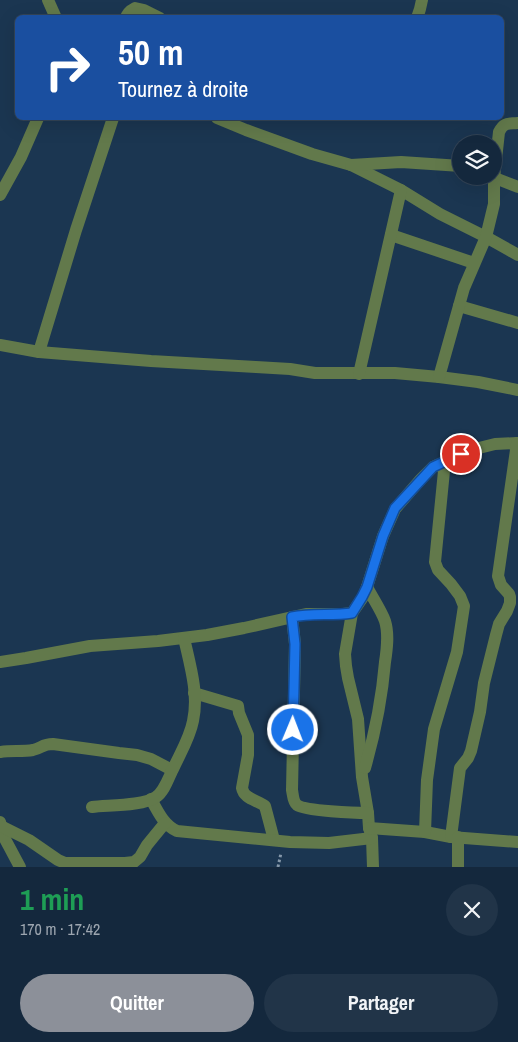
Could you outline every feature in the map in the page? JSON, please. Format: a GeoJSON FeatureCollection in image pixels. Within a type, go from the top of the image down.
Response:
{"type":"FeatureCollection","features":[{"type":"Feature","properties":{"kind":"street"},"geometry":{"type":"LineString","coordinates":[[48,0],[55,15]]}},
{"type":"Feature","properties":{"kind":"street"},"geometry":{"type":"LineString","coordinates":[[418,15],[422,0]]}},
{"type":"Feature","properties":{"kind":"street"},"geometry":{"type":"LineString","coordinates":[[126,15],[135,8],[154,15]]}},
{"type":"Feature","properties":{"kind":"street"},"geometry":{"type":"LineString","coordinates":[[0,195],[27,144],[37,120]]}},
{"type":"Feature","properties":{"kind":"street"},"geometry":{"type":"LineString","coordinates":[[39,352],[76,230],[113,120]]}},
{"type":"Feature","properties":{"kind":"street"},"geometry":{"type":"LineString","coordinates":[[222,120],[312,154],[351,166],[401,190],[440,214],[518,255]]}},
{"type":"Feature","properties":{"kind":"street"},"geometry":{"type":"LineString","coordinates":[[499,135],[502,126],[518,123]]}},
{"type":"Feature","properties":{"kind":"street"},"geometry":{"type":"LineString","coordinates":[[351,166],[401,162],[452,165]]}},
{"type":"Feature","properties":{"kind":"street"},"geometry":{"type":"LineString","coordinates":[[502,180],[518,186]]}},
{"type":"Feature","properties":{"kind":"street"},"geometry":{"type":"LineString","coordinates":[[440,377],[464,288],[486,237],[494,204],[493,185]]}},
{"type":"Feature","properties":{"kind":"street"},"geometry":{"type":"LineString","coordinates":[[359,374],[401,190]]}},
{"type":"Feature","properties":{"kind":"street"},"geometry":{"type":"LineString","coordinates":[[391,235],[474,263]]}},
{"type":"Feature","properties":{"kind":"street"},"geometry":{"type":"LineString","coordinates":[[459,306],[518,323]]}},
{"type":"Feature","properties":{"kind":"street"},"geometry":{"type":"LineString","coordinates":[[0,345],[39,352],[290,369],[315,373],[395,373],[478,382],[518,390]]}},
{"type":"Feature","properties":{"kind":"street"},"geometry":{"type":"LineString","coordinates":[[373,867],[371,833],[362,777],[358,719],[348,678],[345,654],[352,613],[367,587],[383,536],[395,508],[433,467],[471,450],[495,444],[518,443],[498,576],[501,585],[509,594],[510,602],[499,624],[496,635],[484,683],[480,712],[470,756],[460,768],[455,837],[458,867]]}},
{"type":"Feature","properties":{"kind":"street"},"geometry":{"type":"LineString","coordinates":[[425,832],[427,780],[434,729],[457,652],[464,606],[460,596],[438,570],[435,562],[445,462]]}},
{"type":"Feature","properties":{"kind":"street"},"geometry":{"type":"LineString","coordinates":[[501,585],[518,589]]}},
{"type":"Feature","properties":{"kind":"street"},"geometry":{"type":"LineString","coordinates":[[362,777],[382,692],[387,646],[385,620],[367,587]]}},
{"type":"Feature","properties":{"kind":"street"},"geometry":{"type":"LineString","coordinates":[[0,662],[90,646],[207,635],[306,614],[352,613]]}},
{"type":"Feature","properties":{"kind":"street"},"geometry":{"type":"LineString","coordinates":[[292,617],[295,644],[292,790],[294,800],[298,805],[309,809],[368,813]]}},
{"type":"Feature","properties":{"kind":"street"},"geometry":{"type":"LineString","coordinates":[[92,807],[139,803],[159,794],[166,784],[189,735],[195,708],[193,677],[184,638]]}},
{"type":"Feature","properties":{"kind":"street"},"geometry":{"type":"LineString","coordinates":[[194,693],[238,706],[248,736],[248,755],[242,792],[247,797],[265,806],[274,840]]}},
{"type":"Feature","properties":{"kind":"street"},"geometry":{"type":"LineString","coordinates":[[0,752],[36,749],[45,744],[53,744],[151,758],[172,770]]}},
{"type":"Feature","properties":{"kind":"street"},"geometry":{"type":"LineString","coordinates":[[151,799],[165,822],[170,828],[177,831],[290,842],[329,843],[371,833],[425,832],[455,837],[518,842]]}},
{"type":"Feature","properties":{"kind":"street"},"geometry":{"type":"LineString","coordinates":[[1,824],[66,865],[133,864],[165,822]]}},
{"type":"Feature","properties":{"kind":"street"},"geometry":{"type":"LineString","coordinates":[[1,824],[5,839],[20,867]]}},
{"type":"Feature","properties":{"kind":"route"},"geometry":{"type":"LineString","coordinates":[[293,730],[295,644],[292,617],[306,614],[352,613],[367,587],[383,536],[395,508],[433,467],[461,454]]}}]}
